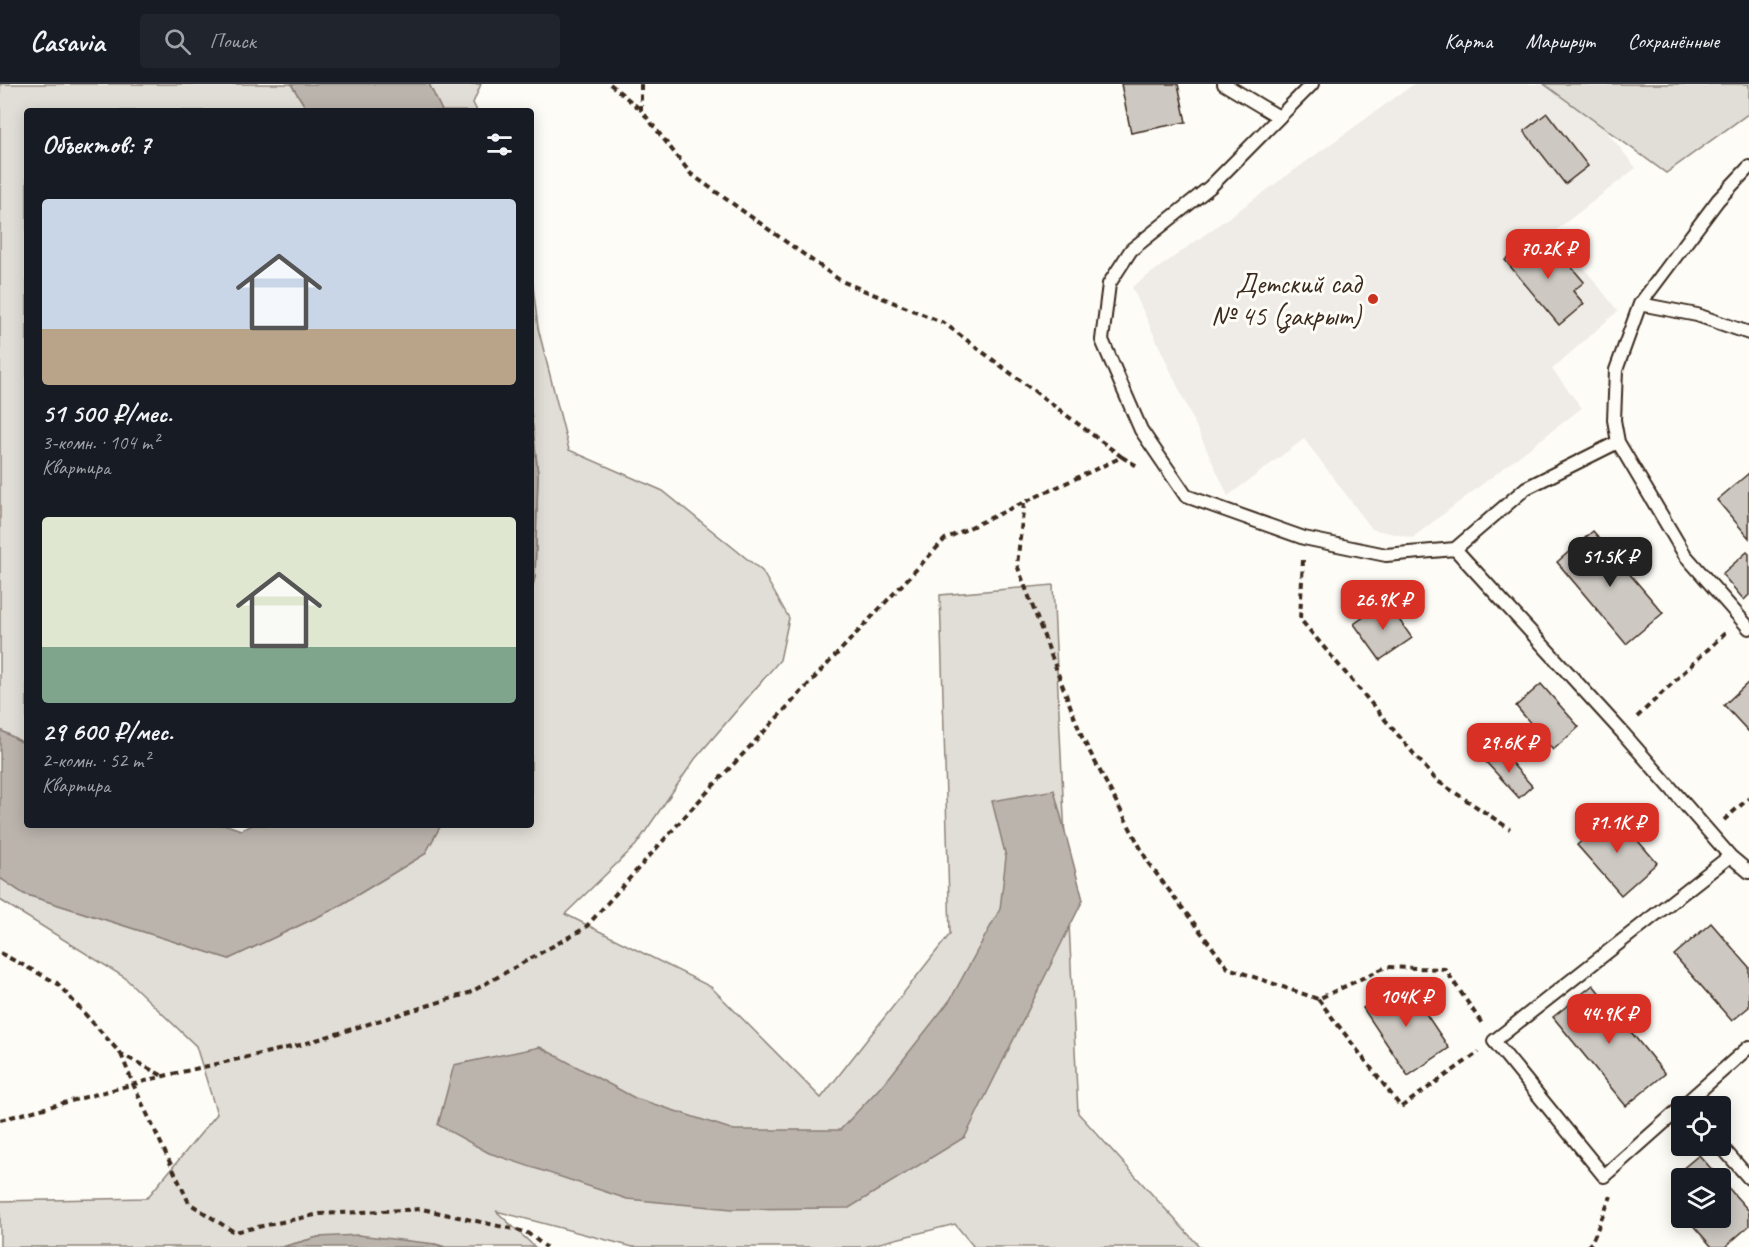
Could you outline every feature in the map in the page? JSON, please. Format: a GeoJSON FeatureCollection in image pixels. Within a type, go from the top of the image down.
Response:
{"type":"FeatureCollection","features":[{"type":"Feature","properties":{"kind":"lane"},"geometry":{"type":"LineString","coordinates":[[1224,84],[1279,117]]}},
{"type":"Feature","properties":{"kind":"lane"},"geometry":{"type":"LineString","coordinates":[[1312,84],[1210,188],[1131,250],[1109,284],[1102,340],[1142,430],[1186,496],[1304,538],[1386,555],[1455,549],[1526,488],[1618,442]]}},
{"type":"Feature","properties":{"kind":"lane"},"geometry":{"type":"LineString","coordinates":[[1745,623],[1685,555],[1618,442],[1614,420],[1616,370],[1640,304],[1718,200],[1749,167]]}},
{"type":"Feature","properties":{"kind":"lane"},"geometry":{"type":"LineString","coordinates":[[1640,304],[1697,315],[1749,333]]}},
{"type":"Feature","properties":{"kind":"lane"},"geometry":{"type":"LineString","coordinates":[[1455,549],[1622,732],[1730,856],[1749,872]]}},
{"type":"Feature","properties":{"kind":"lane"},"geometry":{"type":"LineString","coordinates":[[1671,1119],[1604,1176],[1494,1041],[1730,856]]}},
{"type":"Feature","properties":{"kind":"lane"},"geometry":{"type":"LineString","coordinates":[[1697,1096],[1749,1047]]}},
{"type":"Feature","properties":{"kind":"lane"},"geometry":{"type":"LineString","coordinates":[[1730,1156],[1749,1178]]}},
{"type":"Feature","properties":{"kind":"path"},"geometry":{"type":"LineString","coordinates":[[610,84],[641,110],[690,174],[841,281],[944,323],[1122,457],[1140,468]]}},
{"type":"Feature","properties":{"kind":"path"},"geometry":{"type":"LineString","coordinates":[[641,84],[641,110]]}},
{"type":"Feature","properties":{"kind":"path"},"geometry":{"type":"LineString","coordinates":[[0,1120],[164,1076],[300,1045],[469,993],[585,928],[696,804],[945,539],[1122,457]]}},
{"type":"Feature","properties":{"kind":"path"},"geometry":{"type":"LineString","coordinates":[[1024,502],[1017,565],[1082,737],[1149,864],[1228,968],[1318,999],[1401,1107],[1494,1041],[1445,969],[1386,967],[1318,999]]}},
{"type":"Feature","properties":{"kind":"path"},"geometry":{"type":"LineString","coordinates":[[1304,538],[1300,619],[1436,780],[1510,829]]}},
{"type":"Feature","properties":{"kind":"path"},"geometry":{"type":"LineString","coordinates":[[1622,732],[1745,623]]}},
{"type":"Feature","properties":{"kind":"path"},"geometry":{"type":"LineString","coordinates":[[1710,832],[1749,798]]}},
{"type":"Feature","properties":{"kind":"path"},"geometry":{"type":"LineString","coordinates":[[0,953],[57,983],[121,1054],[189,1203],[234,1232],[320,1214],[422,1209],[526,1232],[546,1247]]}},
{"type":"Feature","properties":{"kind":"path"},"geometry":{"type":"LineString","coordinates":[[121,1054],[164,1076]]}},
{"type":"Feature","properties":{"kind":"path"},"geometry":{"type":"LineString","coordinates":[[1587,1247],[1592,1242],[1613,1191],[1616,1166]]}},
{"type":"Feature","properties":{"kind":"shaded area"},"geometry":{"type":"Polygon","coordinates":[[[0,84],[291,84],[306,108],[24,108],[24,743],[0,730],[0,84]]]}},
{"type":"Feature","properties":{"kind":"shaded area"},"geometry":{"type":"Polygon","coordinates":[[[291,84],[429,84],[441,108],[306,108],[291,84]]]}},
{"type":"Feature","properties":{"kind":"shaded area"},"geometry":{"type":"Polygon","coordinates":[[[429,84],[481,84],[473,103],[476,108],[441,108],[429,84]]]}},
{"type":"Feature","properties":{"kind":"shaded area","name":"Детский сад № 45 (закрыт)"},"geometry":{"type":"Polygon","coordinates":[[[1414,84],[1569,84],[1636,168],[1555,231],[1618,311],[1552,369],[1582,408],[1412,538],[1372,529],[1304,439],[1228,496],[1132,287],[1414,84]]]}},
{"type":"Feature","properties":{"kind":"shaded area"},"geometry":{"type":"Polygon","coordinates":[[[1544,84],[1749,84],[1749,113],[1666,173],[1544,84]]]}},
{"type":"Feature","properties":{"kind":"shaded area"},"geometry":{"type":"Polygon","coordinates":[[[534,295],[538,328],[569,450],[663,491],[762,571],[789,618],[780,660],[695,759],[636,845],[565,914],[711,987],[821,1098],[950,934],[940,595],[1053,585],[1078,1113],[1200,1247],[974,1247],[955,1224],[864,1247],[633,1247],[496,1211],[535,1247],[445,1247],[435,1244],[318,1237],[282,1247],[0,1247],[0,1201],[147,1198],[217,1114],[196,1046],[124,977],[0,900],[0,878],[24,894],[229,959],[334,909],[425,854],[439,828],[534,828],[534,581],[538,474],[534,439],[534,295]]]}},
{"type":"Feature","properties":{"kind":"shaded area"},"geometry":{"type":"Polygon","coordinates":[[[534,439],[538,474],[534,581],[534,439]]]}},
{"type":"Feature","properties":{"kind":"shaded area"},"geometry":{"type":"Polygon","coordinates":[[[0,730],[24,743],[24,828],[235,828],[241,830],[246,828],[439,828],[425,854],[334,909],[229,959],[24,894],[0,878],[0,730]]]}},
{"type":"Feature","properties":{"kind":"shaded area"},"geometry":{"type":"Polygon","coordinates":[[[1054,790],[1083,900],[965,1137],[849,1208],[732,1209],[627,1199],[489,1153],[438,1125],[454,1065],[540,1047],[635,1098],[734,1130],[840,1130],[888,1079],[950,1000],[1000,909],[1006,857],[992,801],[1054,790]]]}},
{"type":"Feature","properties":{"kind":"shaded area"},"geometry":{"type":"Polygon","coordinates":[[[358,1235],[445,1247],[282,1247],[318,1237],[358,1235]]]}},
{"type":"Feature","properties":{"kind":"building"},"geometry":{"type":"Polygon","coordinates":[[[1121,84],[1178,84],[1186,122],[1131,133],[1121,84]]]}},
{"type":"Feature","properties":{"kind":"building"},"geometry":{"type":"Polygon","coordinates":[[[1547,113],[1588,166],[1565,184],[1524,131],[1547,113]]]}},
{"type":"Feature","properties":{"kind":"building"},"geometry":{"type":"Polygon","coordinates":[[[1530,240],[1547,259],[1557,250],[1584,282],[1573,291],[1584,304],[1559,325],[1505,260],[1530,240]]]}},
{"type":"Feature","properties":{"kind":"building"},"geometry":{"type":"Polygon","coordinates":[[[1749,473],[1749,538],[1717,500],[1749,473]]]}},
{"type":"Feature","properties":{"kind":"building"},"geometry":{"type":"Polygon","coordinates":[[[1593,531],[1663,613],[1626,644],[1557,562],[1593,531]]]}},
{"type":"Feature","properties":{"kind":"building"},"geometry":{"type":"Polygon","coordinates":[[[1747,552],[1749,554],[1749,595],[1744,600],[1722,574],[1747,552]]]}},
{"type":"Feature","properties":{"kind":"building"},"geometry":{"type":"Polygon","coordinates":[[[1386,601],[1412,638],[1380,660],[1354,624],[1386,601]]]}},
{"type":"Feature","properties":{"kind":"building"},"geometry":{"type":"Polygon","coordinates":[[[1749,682],[1749,732],[1724,705],[1749,682]]]}},
{"type":"Feature","properties":{"kind":"building"},"geometry":{"type":"Polygon","coordinates":[[[1541,684],[1579,727],[1553,750],[1516,706],[1541,684]]]}},
{"type":"Feature","properties":{"kind":"building"},"geometry":{"type":"Polygon","coordinates":[[[1500,750],[1532,786],[1519,798],[1486,762],[1500,750]]]}},
{"type":"Feature","properties":{"kind":"building"},"geometry":{"type":"Polygon","coordinates":[[[1614,813],[1657,863],[1621,895],[1577,845],[1614,813]]]}},
{"type":"Feature","properties":{"kind":"building"},"geometry":{"type":"Polygon","coordinates":[[[1711,923],[1749,967],[1749,1007],[1732,1021],[1674,955],[1711,923]]]}},
{"type":"Feature","properties":{"kind":"building"},"geometry":{"type":"Polygon","coordinates":[[[1404,981],[1449,1048],[1408,1076],[1363,1008],[1404,981]]]}},
{"type":"Feature","properties":{"kind":"building"},"geometry":{"type":"Polygon","coordinates":[[[1593,985],[1665,1074],[1626,1106],[1553,1017],[1593,985]]]}},
{"type":"Feature","properties":{"kind":"building"},"geometry":{"type":"Polygon","coordinates":[[[1700,1156],[1711,1168],[1683,1168],[1700,1156]]]}},
{"type":"Feature","properties":{"kind":"building"},"geometry":{"type":"Polygon","coordinates":[[[1731,1191],[1749,1211],[1749,1226],[1725,1247],[1712,1247],[1695,1228],[1731,1228],[1731,1191]]]}},
{"type":"Feature","properties":{"kind":"place","name":"Детский сад № 45 (закрыт)"},"geometry":{"type":"Point","coordinates":[1373,299]}}]}
